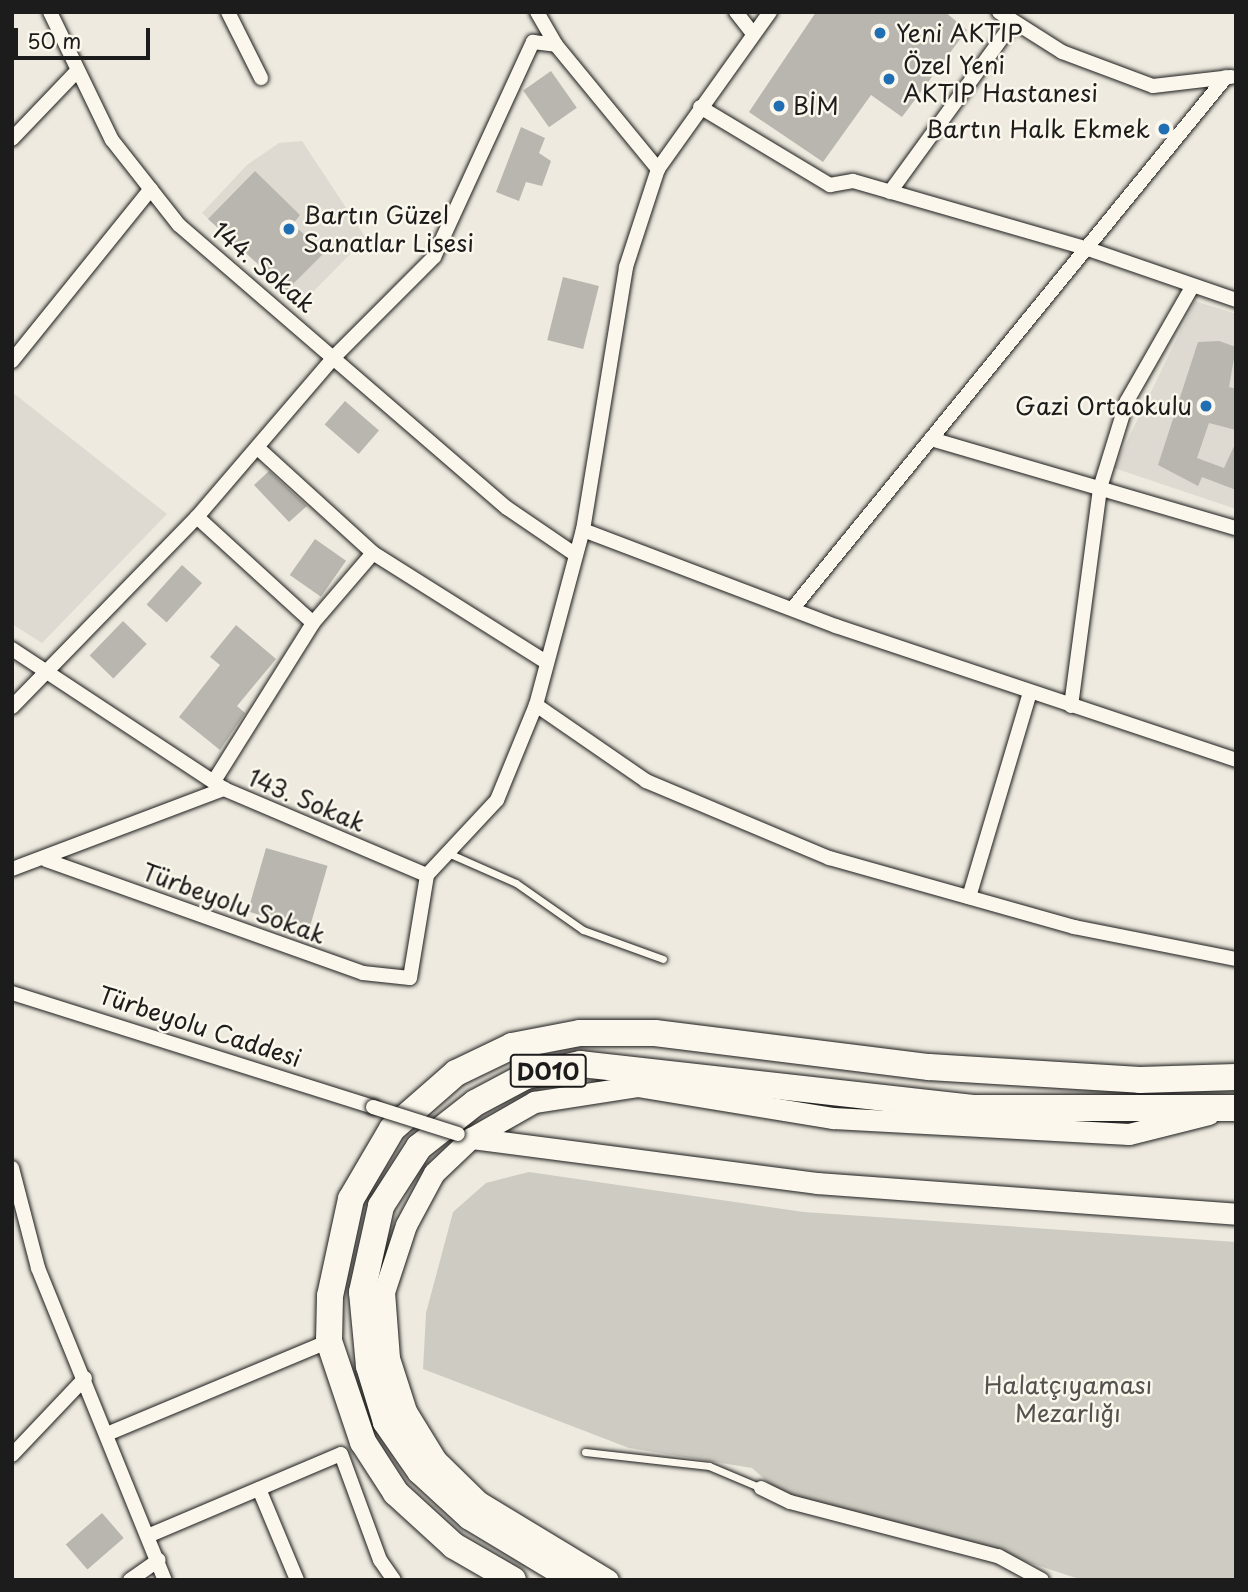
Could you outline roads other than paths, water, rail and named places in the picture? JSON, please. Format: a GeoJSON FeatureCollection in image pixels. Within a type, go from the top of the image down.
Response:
{"type":"FeatureCollection","features":[{"type":"Feature","properties":{"kind":"highway","name":"D010"},"geometry":{"type":"LineString","coordinates":[[513,1580],[454,1546],[396,1493],[363,1442],[329,1341],[330,1296],[351,1199],[392,1129],[456,1073],[512,1046],[580,1033],[655,1033],[929,1067],[1140,1080],[1236,1077]]}},
{"type":"Feature","properties":{"kind":"highway","name":"D010"},"geometry":{"type":"LineString","coordinates":[[575,1580],[470,1517],[421,1471],[386,1422],[369,1366],[362,1292],[382,1206],[419,1147],[475,1103],[526,1076],[581,1064],[976,1108],[1236,1108]]}},
{"type":"Feature","properties":{"kind":"street","name":"144. Sokak"},"geometry":{"type":"LineString","coordinates":[[50,12],[112,140],[178,225],[335,356],[507,508],[576,555]]}},
{"type":"Feature","properties":{"kind":"street"},"geometry":{"type":"LineString","coordinates":[[228,12],[261,78]]}},
{"type":"Feature","properties":{"kind":"street"},"geometry":{"type":"LineString","coordinates":[[537,12],[556,45],[658,169]]}},
{"type":"Feature","properties":{"kind":"street"},"geometry":{"type":"LineString","coordinates":[[736,12],[753,33]]}},
{"type":"Feature","properties":{"kind":"street"},"geometry":{"type":"LineString","coordinates":[[427,875],[497,800],[536,705],[583,530],[626,267],[658,169],[699,107],[770,12]]}},
{"type":"Feature","properties":{"kind":"street"},"geometry":{"type":"LineString","coordinates":[[999,12],[1062,52],[1153,86],[1231,77]]}},
{"type":"Feature","properties":{"kind":"street"},"geometry":{"type":"LineString","coordinates":[[890,192],[1013,23]]}},
{"type":"Feature","properties":{"kind":"street"},"geometry":{"type":"LineString","coordinates":[[12,707],[260,450],[335,356],[434,257],[518,64],[533,41],[556,45]]}},
{"type":"Feature","properties":{"kind":"street"},"geometry":{"type":"LineString","coordinates":[[12,139],[78,70]]}},
{"type":"Feature","properties":{"kind":"street"},"geometry":{"type":"LineString","coordinates":[[793,608],[1231,77]]}},
{"type":"Feature","properties":{"kind":"street"},"geometry":{"type":"LineString","coordinates":[[699,107],[830,185],[853,181],[1088,249],[1236,300]]}},
{"type":"Feature","properties":{"kind":"street"},"geometry":{"type":"LineString","coordinates":[[12,361],[150,189]]}},
{"type":"Feature","properties":{"kind":"street"},"geometry":{"type":"LineString","coordinates":[[1071,706],[1100,488],[1127,401],[1192,287]]}},
{"type":"Feature","properties":{"kind":"street"},"geometry":{"type":"LineString","coordinates":[[931,439],[1236,527]]}},
{"type":"Feature","properties":{"kind":"street"},"geometry":{"type":"LineString","coordinates":[[260,450],[373,553],[546,662]]}},
{"type":"Feature","properties":{"kind":"street"},"geometry":{"type":"LineString","coordinates":[[197,517],[313,623]]}},
{"type":"Feature","properties":{"kind":"street"},"geometry":{"type":"LineString","coordinates":[[583,530],[1030,692],[1236,760]]}},
{"type":"Feature","properties":{"kind":"street"},"geometry":{"type":"LineString","coordinates":[[12,649],[48,670],[219,785],[313,623],[373,553]]}},
{"type":"Feature","properties":{"kind":"street"},"geometry":{"type":"LineString","coordinates":[[969,897],[1030,692]]}},
{"type":"Feature","properties":{"kind":"street"},"geometry":{"type":"LineString","coordinates":[[536,705],[646,780],[829,858],[1074,928],[1236,959]]}},
{"type":"Feature","properties":{"kind":"street","name":"143. Sokak"},"geometry":{"type":"LineString","coordinates":[[12,869],[46,860],[219,785],[427,875]]}},
{"type":"Feature","properties":{"kind":"street","name":"Türbeyolu Sokak"},"geometry":{"type":"LineString","coordinates":[[46,860],[363,973],[410,978],[427,875]]}},
{"type":"Feature","properties":{"kind":"street","name":"Türbeyolu Caddesi"},"geometry":{"type":"LineString","coordinates":[[12,993],[465,1136]]}},
{"type":"Feature","properties":{"kind":"street"},"geometry":{"type":"LineString","coordinates":[[608,1580],[479,1502],[436,1460],[406,1411],[389,1357],[384,1292],[406,1225],[434,1174],[465,1136],[534,1102],[636,1086],[833,1118],[1129,1134],[1236,1108]]}},
{"type":"Feature","properties":{"kind":"street"},"geometry":{"type":"LineString","coordinates":[[465,1136],[817,1183],[1236,1214]]}},
{"type":"Feature","properties":{"kind":"street"},"geometry":{"type":"LineString","coordinates":[[14,1176],[38,1268],[150,1535],[165,1580]]}},
{"type":"Feature","properties":{"kind":"street"},"geometry":{"type":"LineString","coordinates":[[107,1434],[329,1341]]}},
{"type":"Feature","properties":{"kind":"street"},"geometry":{"type":"LineString","coordinates":[[12,1455],[85,1378]]}},
{"type":"Feature","properties":{"kind":"street"},"geometry":{"type":"LineString","coordinates":[[150,1535],[341,1454],[380,1560],[394,1580]]}},
{"type":"Feature","properties":{"kind":"street"},"geometry":{"type":"LineString","coordinates":[[761,1488],[790,1502],[998,1556],[1042,1580]]}},
{"type":"Feature","properties":{"kind":"street"},"geometry":{"type":"LineString","coordinates":[[259,1489],[297,1580]]}},
{"type":"Feature","properties":{"kind":"street"},"geometry":{"type":"LineString","coordinates":[[130,1580],[159,1560]]}},
{"type":"Feature","properties":{"kind":"lane"},"geometry":{"type":"LineString","coordinates":[[448,853],[516,883],[583,930],[663,959]]}},
{"type":"Feature","properties":{"kind":"lane"},"geometry":{"type":"LineString","coordinates":[[585,1452],[709,1466],[761,1488]]}},
{"type":"Feature","properties":{"kind":"place","name":"Yeni AKTIP"},"geometry":{"type":"Point","coordinates":[880,33]}},
{"type":"Feature","properties":{"kind":"place","name":"Özel Yeni AKTIP Hastanesi"},"geometry":{"type":"Point","coordinates":[889,79]}},
{"type":"Feature","properties":{"kind":"place","name":"BİM"},"geometry":{"type":"Point","coordinates":[779,106]}},
{"type":"Feature","properties":{"kind":"place","name":"Bartın Halk Ekmek"},"geometry":{"type":"Point","coordinates":[1164,129]}},
{"type":"Feature","properties":{"kind":"place","name":"Bartın Güzel Sanatlar Lisesi"},"geometry":{"type":"Point","coordinates":[289,229]}},
{"type":"Feature","properties":{"kind":"place","name":"Gazi Ortaokulu"},"geometry":{"type":"Point","coordinates":[1206,406]}},
{"type":"Feature","properties":{"kind":"park label","name":"Halatçıyaması Mezarlığı"},"geometry":{"type":"Point","coordinates":[1068,1399]}}]}
